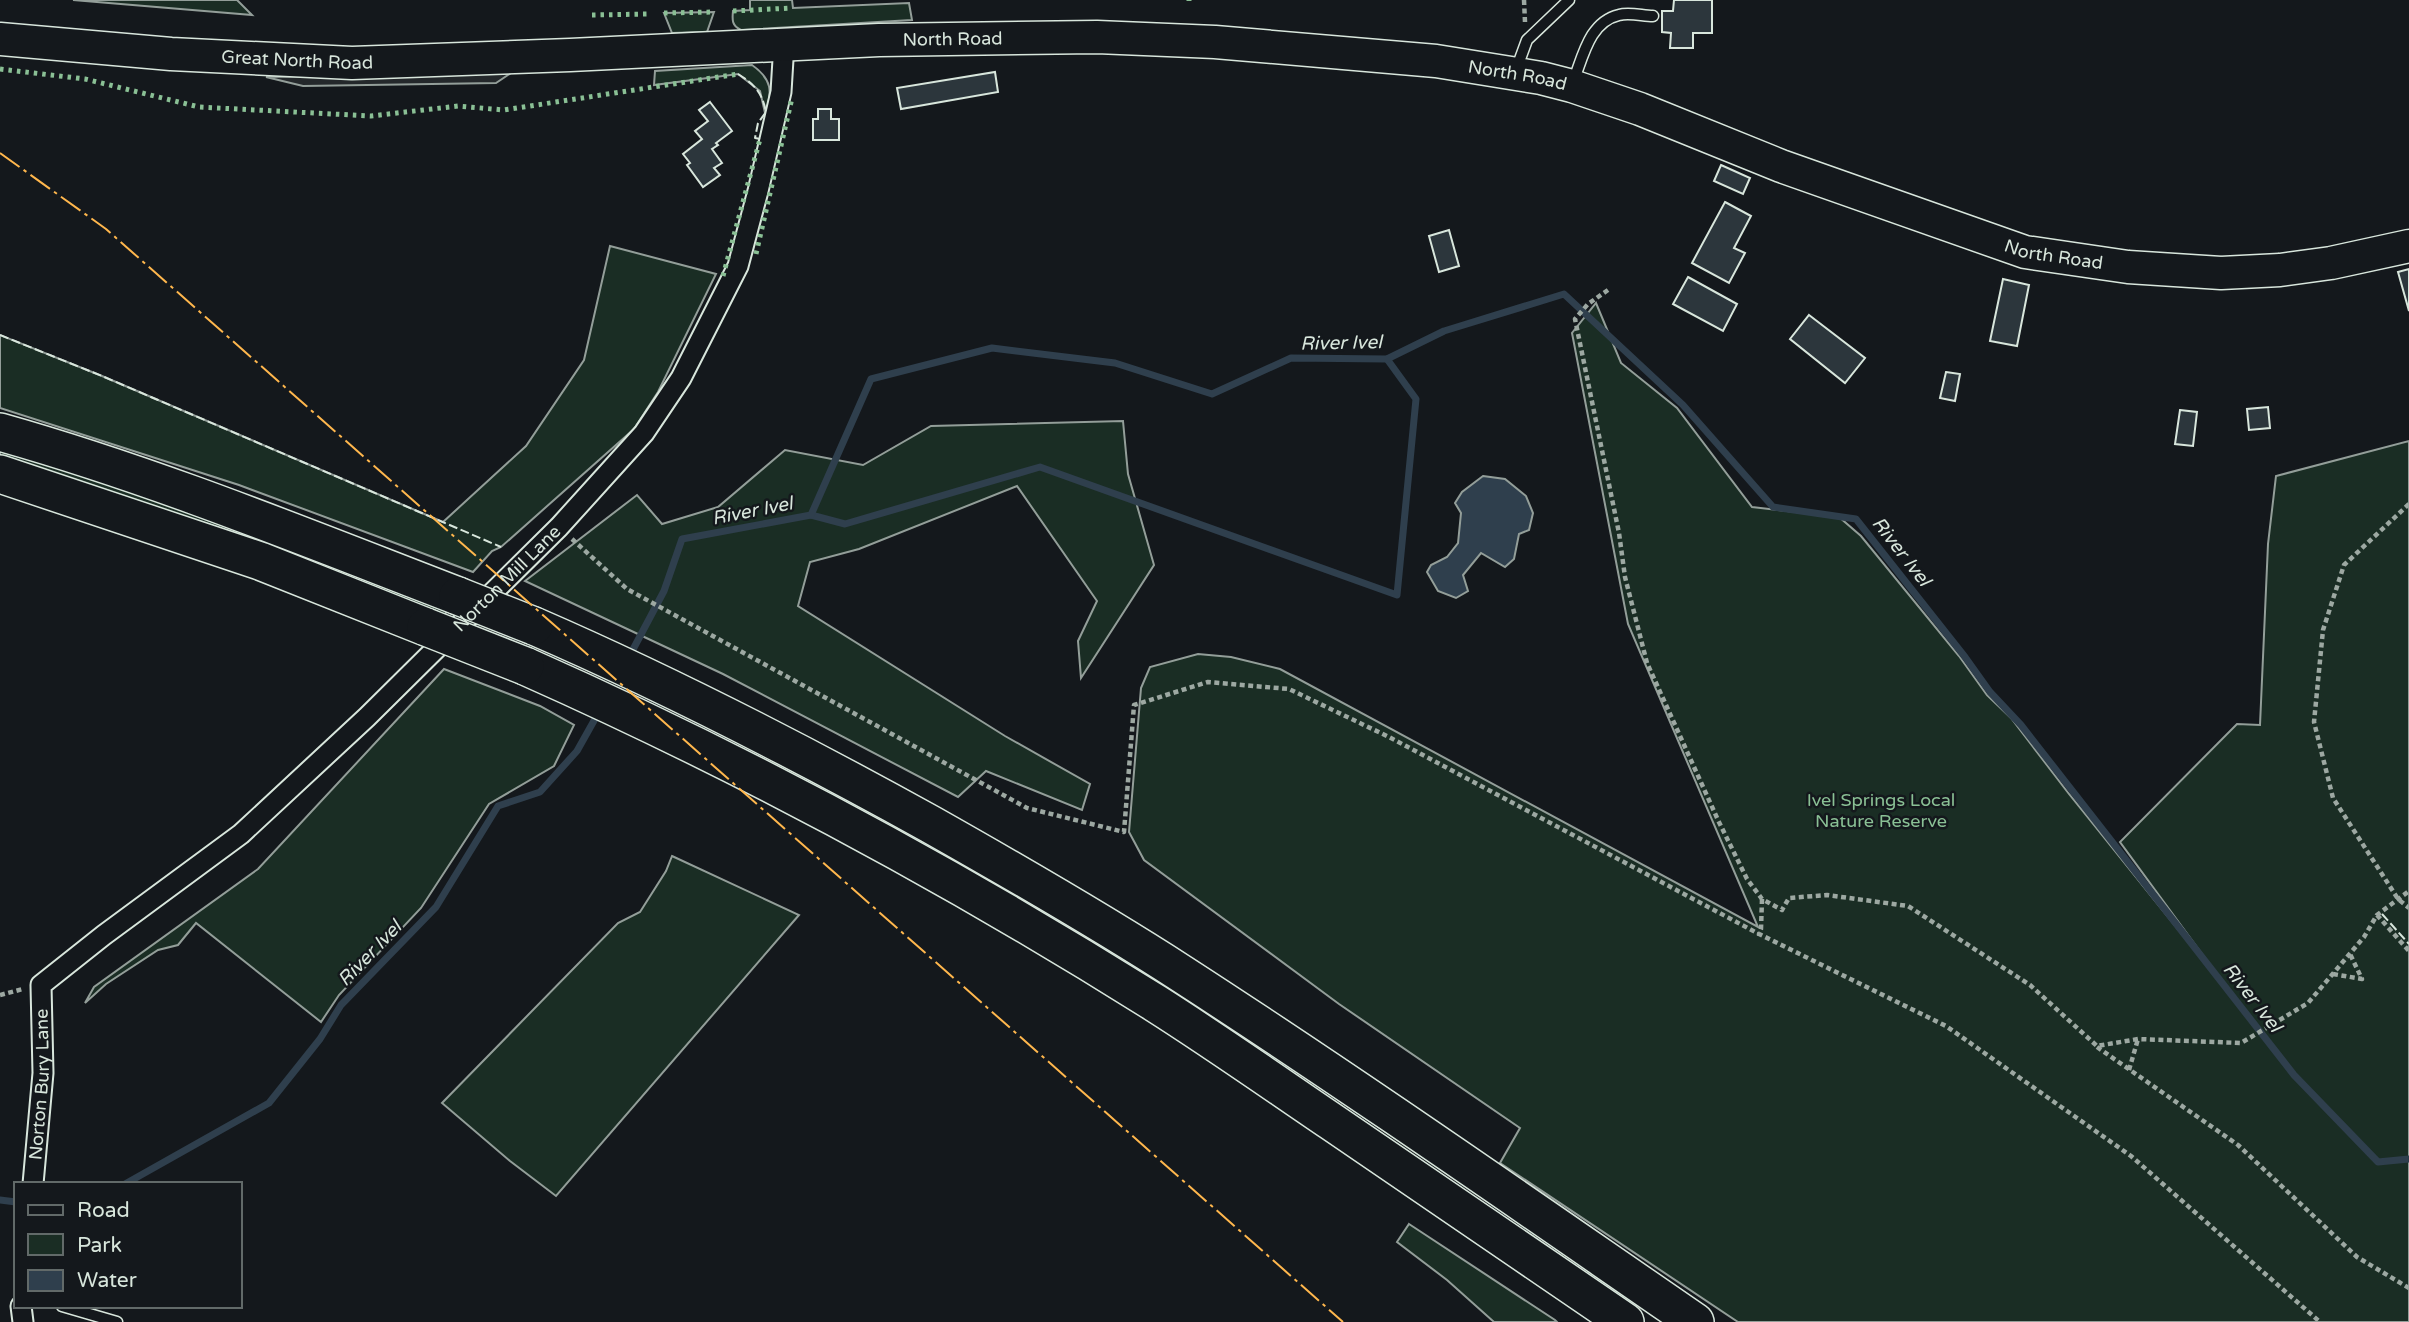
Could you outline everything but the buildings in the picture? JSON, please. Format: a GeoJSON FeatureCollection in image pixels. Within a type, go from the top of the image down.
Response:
{"type":"FeatureCollection","features":[{"type":"Feature","properties":{"kind":"highway"},"geometry":{"type":"LineString","coordinates":[[0,432],[205,500],[534,626],[670,687],[805,755],[1033,882],[1180,972],[1695,1322]]}},
{"type":"Feature","properties":{"kind":"highway"},"geometry":{"type":"LineString","coordinates":[[0,474],[260,561],[525,666],[665,729],[780,787],[919,861],[1169,1012],[1625,1322]]}},
{"type":"Feature","properties":{"kind":"main road","name":"North Road"},"geometry":{"type":"LineString","coordinates":[[594,54],[784,43],[1111,38],[1215,43],[1436,61],[1572,86],[1640,109],[1781,166],[2025,252],[2128,267],[2221,273],[2280,270],[2331,263],[2409,246]]}},
{"type":"Feature","properties":{"kind":"main road","name":"Great North Road"},"geometry":{"type":"LineString","coordinates":[[0,40],[172,54],[352,63],[594,54]]}},
{"type":"Feature","properties":{"kind":"street","name":"Norton Mill Lane"},"geometry":{"type":"LineString","coordinates":[[41,985],[241,834],[367,717],[559,527],[644,433],[681,378],[738,266],[781,92],[784,43]]}},
{"type":"Feature","properties":{"kind":"street","name":"Norton Bury Lane"},"geometry":{"type":"LineString","coordinates":[[33,1182],[43,1073],[41,985]]}},
{"type":"Feature","properties":{"kind":"lane"},"geometry":{"type":"LineString","coordinates":[[1515,74],[1527,40],[1565,7],[1569,0]]}},
{"type":"Feature","properties":{"kind":"lane"},"geometry":{"type":"LineString","coordinates":[[1572,86],[1589,39],[1596,29],[1608,19],[1622,14],[1653,16]]}},
{"type":"Feature","properties":{"kind":"lane"},"geometry":{"type":"LineString","coordinates":[[69,1308],[117,1322]]}},
{"type":"Feature","properties":{"kind":"path"},"geometry":{"type":"LineString","coordinates":[[1608,290],[1588,304],[1575,319],[1619,533],[1625,577],[1647,663],[1718,820],[1747,879],[1762,899],[1782,911],[1789,898],[1827,895],[1908,906],[2030,985],[2097,1046],[2238,1145],[2357,1257],[2409,1288]]}},
{"type":"Feature","properties":{"kind":"path"},"geometry":{"type":"LineString","coordinates":[[2409,504],[2344,565],[2323,630],[2314,722],[2333,798],[2398,899],[2409,908]]}},
{"type":"Feature","properties":{"kind":"path"},"geometry":{"type":"LineString","coordinates":[[559,527],[627,589],[1027,808],[1124,832],[1134,705],[1208,682],[1289,689],[1389,737],[1759,934],[1946,1026],[2131,1156],[2320,1322]]}},
{"type":"Feature","properties":{"kind":"path"},"geometry":{"type":"LineString","coordinates":[[2097,1046],[2138,1039],[2241,1043],[2308,1003],[2364,937],[2377,915],[2382,914],[2409,891]]}},
{"type":"Feature","properties":{"kind":"path"},"geometry":{"type":"LineString","coordinates":[[1759,934],[1762,899]]}},
{"type":"Feature","properties":{"kind":"path"},"geometry":{"type":"LineString","coordinates":[[2377,915],[2409,951]]}},
{"type":"Feature","properties":{"kind":"path"},"geometry":{"type":"LineString","coordinates":[[2332,974],[2362,979],[2350,954]]}},
{"type":"Feature","properties":{"kind":"path"},"geometry":{"type":"LineString","coordinates":[[2129,1070],[2138,1039]]}},
{"type":"Feature","properties":{"kind":"green space"},"geometry":{"type":"Polygon","coordinates":[[[73,0],[237,0],[252,15],[73,0]]]}},
{"type":"Feature","properties":{"kind":"green space"},"geometry":{"type":"Polygon","coordinates":[[[750,0],[792,0],[793,8],[909,3],[912,20],[741,30],[733,22],[733,11],[750,10],[750,0]]]}},
{"type":"Feature","properties":{"kind":"green space"},"geometry":{"type":"Polygon","coordinates":[[[714,12],[707,32],[672,33],[664,13],[714,12]]]}},
{"type":"Feature","properties":{"kind":"green space"},"geometry":{"type":"Polygon","coordinates":[[[752,65],[764,75],[769,86],[765,113],[760,91],[738,74],[654,85],[655,71],[752,65]]]}},
{"type":"Feature","properties":{"kind":"green space"},"geometry":{"type":"Polygon","coordinates":[[[610,246],[716,274],[658,392],[634,429],[501,547],[492,551],[473,572],[239,485],[0,408],[0,335],[443,522],[526,446],[584,360],[610,246]]]}},
{"type":"Feature","properties":{"kind":"green space","name":"Ivel Springs Local Nature Reserve"},"geometry":{"type":"Polygon","coordinates":[[[1596,303],[1621,363],[1677,408],[1752,507],[1839,517],[1861,536],[1959,656],[1987,695],[2011,718],[2243,1010],[2120,842],[2237,724],[2260,725],[2268,544],[2276,476],[2409,441],[2409,1322],[1738,1322],[1500,1163],[1520,1128],[1339,1004],[1144,860],[1129,832],[1141,688],[1150,667],[1198,654],[1231,657],[1280,669],[1758,927],[1628,624],[1572,333],[1596,303]]]}},
{"type":"Feature","properties":{"kind":"green space"},"geometry":{"type":"Polygon","coordinates":[[[1123,421],[1128,474],[1154,565],[1081,678],[1078,641],[1097,601],[1017,486],[859,549],[810,562],[798,606],[1005,736],[1090,784],[1082,810],[986,771],[958,797],[723,674],[525,581],[637,495],[662,524],[718,507],[785,450],[863,465],[931,426],[1123,421]]]}},
{"type":"Feature","properties":{"kind":"green space"},"geometry":{"type":"Polygon","coordinates":[[[0,448],[142,493],[449,607],[444,616],[0,458],[0,448]]]}},
{"type":"Feature","properties":{"kind":"green space"},"geometry":{"type":"Polygon","coordinates":[[[444,669],[540,706],[574,725],[554,766],[489,804],[421,908],[339,995],[321,1022],[196,923],[178,945],[158,950],[106,984],[85,1003],[94,987],[258,869],[444,669]]]}},
{"type":"Feature","properties":{"kind":"green space"},"geometry":{"type":"Polygon","coordinates":[[[672,856],[799,915],[556,1196],[442,1103],[618,923],[640,912],[666,871],[672,856]]]}},
{"type":"Feature","properties":{"kind":"green space"},"geometry":{"type":"Polygon","coordinates":[[[1409,1224],[1557,1322],[1494,1322],[1447,1280],[1397,1242],[1409,1224]]]}},
{"type":"Feature","properties":{"kind":"shaded area"},"geometry":{"type":"Polygon","coordinates":[[[511,73],[496,83],[303,86],[266,77],[511,73]]]}},
{"type":"Feature","properties":{"kind":"water"},"geometry":{"type":"Polygon","coordinates":[[[1483,476],[1505,479],[1526,496],[1533,513],[1529,530],[1519,534],[1514,559],[1505,567],[1481,553],[1463,575],[1468,591],[1456,598],[1438,591],[1427,572],[1431,565],[1447,557],[1458,543],[1461,513],[1455,503],[1462,492],[1483,476]]]}},
{"type":"Feature","properties":{"kind":"waterway","name":"River Ivel"},"geometry":{"type":"LineString","coordinates":[[629,657],[664,591],[682,539],[811,515],[871,379],[992,348],[1115,363],[1212,394],[1291,358],[1387,359],[1444,331],[1564,294],[1683,405],[1773,507],[1856,519],[1990,692],[2021,725],[2294,1075],[2378,1162],[2409,1159]]}},
{"type":"Feature","properties":{"kind":"waterway"},"geometry":{"type":"LineString","coordinates":[[811,515],[845,524],[1040,467],[1397,595],[1416,399],[1387,359]]}},
{"type":"Feature","properties":{"kind":"waterway","name":"River Ivel"},"geometry":{"type":"LineString","coordinates":[[129,1182],[269,1103],[320,1039],[341,1005],[436,907],[498,806],[540,792],[577,751],[600,710]]}},
{"type":"Feature","properties":{"kind":"waterway","name":"River Ivel"},"geometry":{"type":"LineString","coordinates":[[0,1200],[14,1202]]}},
{"type":"Feature","properties":{"kind":"hedge"},"geometry":{"type":"LineString","coordinates":[[733,11],[792,8]]}},
{"type":"Feature","properties":{"kind":"hedge"},"geometry":{"type":"LineString","coordinates":[[664,13],[714,12]]}},
{"type":"Feature","properties":{"kind":"hedge"},"geometry":{"type":"LineString","coordinates":[[592,15],[649,14]]}},
{"type":"Feature","properties":{"kind":"hedge"},"geometry":{"type":"LineString","coordinates":[[0,69],[85,79],[199,107],[371,116],[458,106],[504,110],[738,74]]}},
{"type":"Feature","properties":{"kind":"hedge"},"geometry":{"type":"LineString","coordinates":[[756,254],[792,98]]}},
{"type":"Feature","properties":{"kind":"hedge"},"geometry":{"type":"LineString","coordinates":[[723,276],[760,139]]}},
{"type":"Feature","properties":{"kind":"fence"},"geometry":{"type":"LineString","coordinates":[[738,74],[749,81],[762,99],[766,112],[758,123],[755,138],[760,139]]}},
{"type":"Feature","properties":{"kind":"fence"},"geometry":{"type":"LineString","coordinates":[[0,335],[501,547]]}},
{"type":"Feature","properties":{"kind":"fence"},"geometry":{"type":"LineString","coordinates":[[2382,914],[2409,944]]}},
{"type":"Feature","properties":{"kind":"power"},"geometry":{"type":"LineString","coordinates":[[0,153],[106,229],[1343,1322]]}}]}
